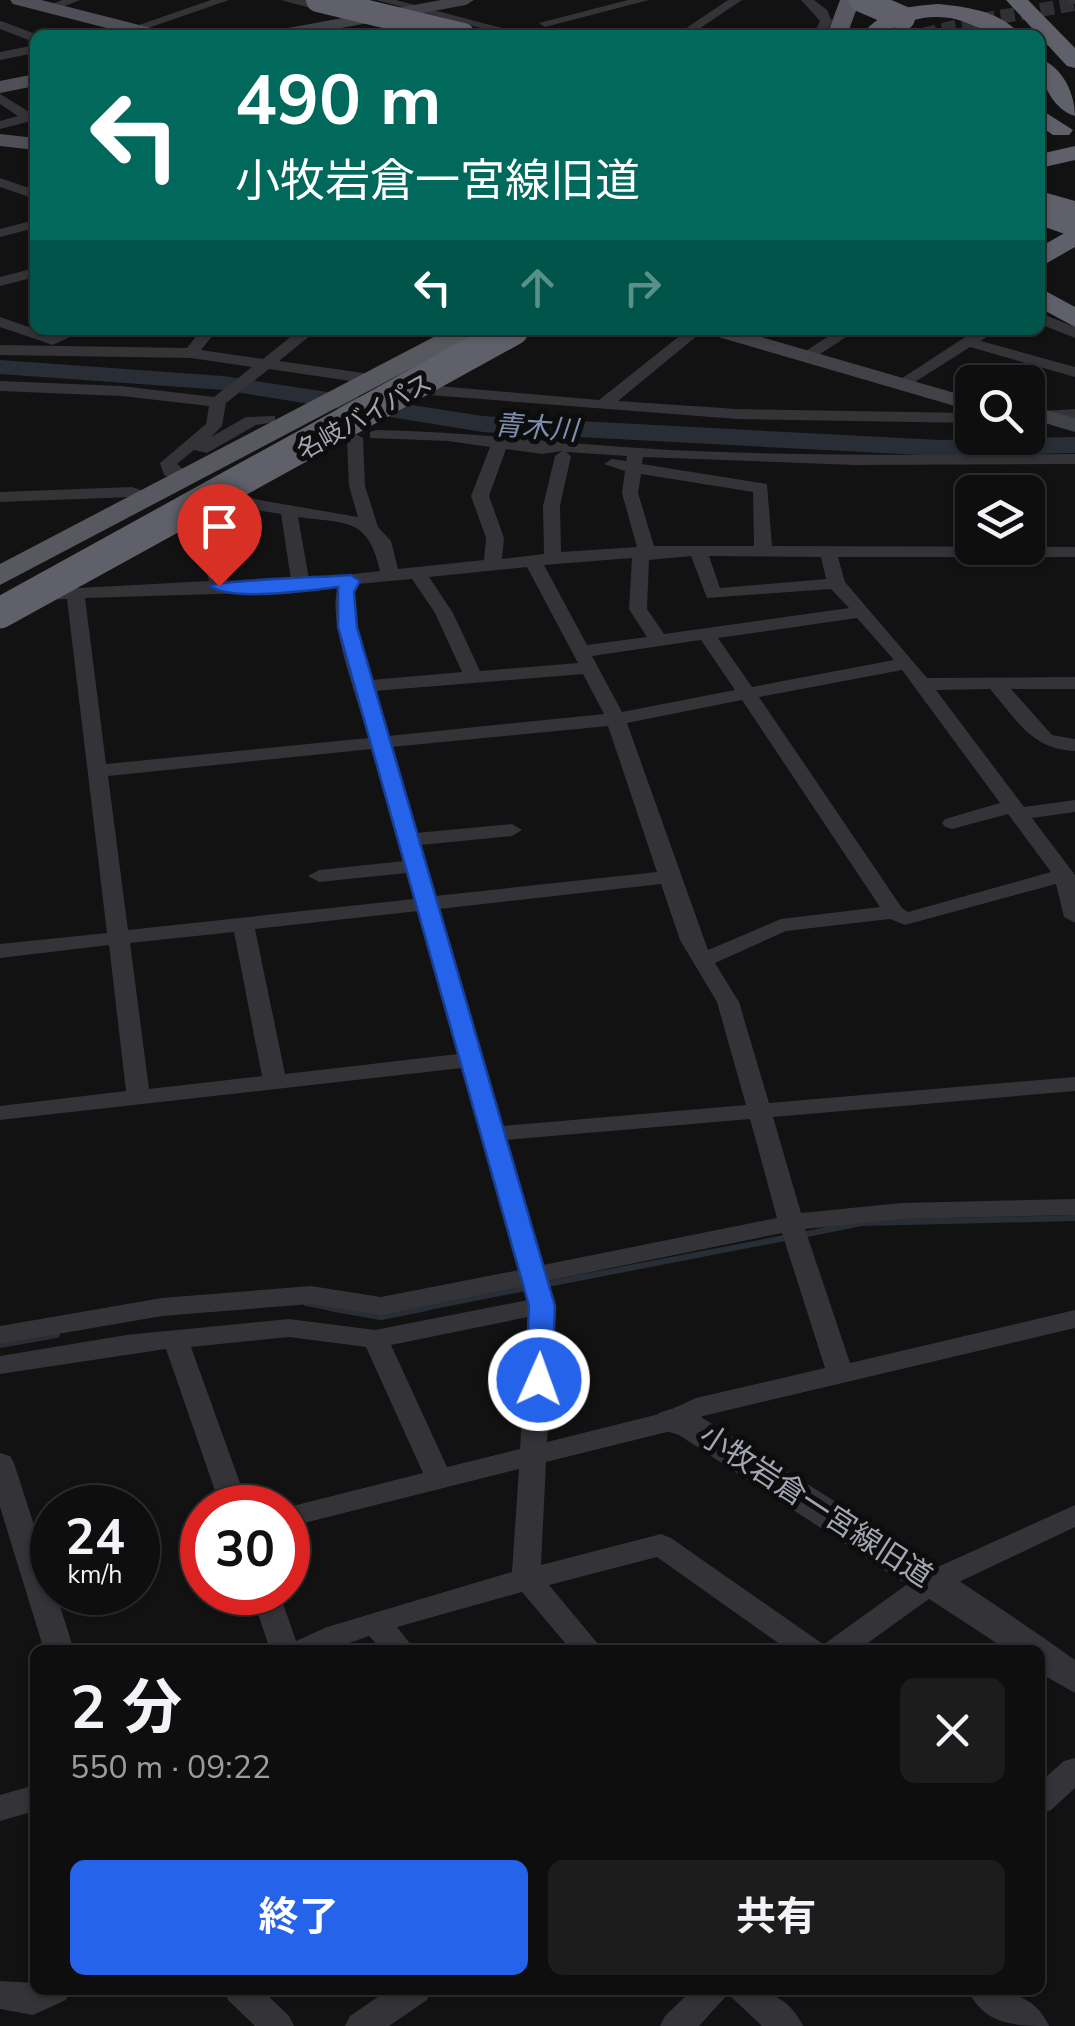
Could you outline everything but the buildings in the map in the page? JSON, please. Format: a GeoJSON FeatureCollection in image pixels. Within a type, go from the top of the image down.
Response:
{"type":"FeatureCollection","features":[{"type":"Feature","properties":{"kind":"highway"},"geometry":{"type":"LineString","coordinates":[[318,0],[442,30]]}},
{"type":"Feature","properties":{"kind":"highway"},"geometry":{"type":"LineString","coordinates":[[351,0],[474,30]]}},
{"type":"Feature","properties":{"kind":"highway"},"geometry":{"type":"LineString","coordinates":[[839,30],[850,0]]}},
{"type":"Feature","properties":{"kind":"highway"},"geometry":{"type":"LineString","coordinates":[[852,30],[861,0],[923,30]]}},
{"type":"Feature","properties":{"kind":"highway"},"geometry":{"type":"LineString","coordinates":[[976,0],[1000,12],[1075,24]]}},
{"type":"Feature","properties":{"kind":"highway"},"geometry":{"type":"LineString","coordinates":[[992,0],[1032,18]]}},
{"type":"Feature","properties":{"kind":"highway"},"geometry":{"type":"LineString","coordinates":[[1016,0],[1032,18]]}},
{"type":"Feature","properties":{"kind":"highway"},"geometry":{"type":"LineString","coordinates":[[874,30],[893,13],[928,6],[961,8],[990,18],[1004,30]]}},
{"type":"Feature","properties":{"kind":"highway"},"geometry":{"type":"LineString","coordinates":[[1045,31],[1075,60]]}},
{"type":"Feature","properties":{"kind":"highway"},"geometry":{"type":"LineString","coordinates":[[1045,71],[1067,92],[1075,108]]}},
{"type":"Feature","properties":{"kind":"highway"},"geometry":{"type":"LineString","coordinates":[[1045,105],[1068,126]]}},
{"type":"Feature","properties":{"kind":"highway"},"geometry":{"type":"LineString","coordinates":[[1045,159],[1075,152]]}},
{"type":"Feature","properties":{"kind":"highway"},"geometry":{"type":"LineString","coordinates":[[1045,237],[1059,213]]}},
{"type":"Feature","properties":{"kind":"highway"},"geometry":{"type":"LineString","coordinates":[[1045,255],[1075,234]]}},
{"type":"Feature","properties":{"kind":"highway"},"geometry":{"type":"LineString","coordinates":[[1045,299],[1075,319]]}},
{"type":"Feature","properties":{"kind":"highway","name":"名岐バイパス"},"geometry":{"type":"LineString","coordinates":[[0,576],[456,335]]}},
{"type":"Feature","properties":{"kind":"highway"},"geometry":{"type":"LineString","coordinates":[[0,591],[483,335]]}},
{"type":"Feature","properties":{"kind":"highway"},"geometry":{"type":"LineString","coordinates":[[0,615],[506,335]]}},
{"type":"Feature","properties":{"kind":"highway","name":"名岐バイパス"},"geometry":{"type":"LineString","coordinates":[[0,615],[223,494],[358,431],[411,391],[506,335]]}},
{"type":"Feature","properties":{"kind":"main road"},"geometry":{"type":"LineString","coordinates":[[18,0],[135,30]]}},
{"type":"Feature","properties":{"kind":"main road"},"geometry":{"type":"LineString","coordinates":[[306,30],[466,0]]}},
{"type":"Feature","properties":{"kind":"main road"},"geometry":{"type":"LineString","coordinates":[[0,86],[30,81]]}},
{"type":"Feature","properties":{"kind":"main road"},"geometry":{"type":"LineString","coordinates":[[0,144],[30,147]]}},
{"type":"Feature","properties":{"kind":"main road"},"geometry":{"type":"LineString","coordinates":[[736,335],[811,353],[955,399]]}},
{"type":"Feature","properties":{"kind":"main road"},"geometry":{"type":"LineString","coordinates":[[763,335],[811,353]]}},
{"type":"Feature","properties":{"kind":"main road"},"geometry":{"type":"LineString","coordinates":[[906,381],[955,391]]}},
{"type":"Feature","properties":{"kind":"street"},"geometry":{"type":"LineString","coordinates":[[52,7],[74,0]]}},
{"type":"Feature","properties":{"kind":"street"},"geometry":{"type":"LineString","coordinates":[[153,30],[222,0]]}},
{"type":"Feature","properties":{"kind":"street"},"geometry":{"type":"LineString","coordinates":[[288,0],[416,30]]}},
{"type":"Feature","properties":{"kind":"street"},"geometry":{"type":"LineString","coordinates":[[382,0],[502,30]]}},
{"type":"Feature","properties":{"kind":"street"},"geometry":{"type":"LineString","coordinates":[[545,23],[643,0]]}},
{"type":"Feature","properties":{"kind":"street"},"geometry":{"type":"LineString","coordinates":[[690,30],[736,0]]}},
{"type":"Feature","properties":{"kind":"street"},"geometry":{"type":"LineString","coordinates":[[806,0],[823,13],[826,21],[822,30]]}},
{"type":"Feature","properties":{"kind":"street"},"geometry":{"type":"LineString","coordinates":[[0,25],[30,36]]}},
{"type":"Feature","properties":{"kind":"street"},"geometry":{"type":"LineString","coordinates":[[0,56],[30,51]]}},
{"type":"Feature","properties":{"kind":"street"},"geometry":{"type":"LineString","coordinates":[[0,98],[30,116]]}},
{"type":"Feature","properties":{"kind":"street"},"geometry":{"type":"LineString","coordinates":[[0,125],[30,118]]}},
{"type":"Feature","properties":{"kind":"street"},"geometry":{"type":"LineString","coordinates":[[0,182],[30,190]]}},
{"type":"Feature","properties":{"kind":"street"},"geometry":{"type":"LineString","coordinates":[[0,196],[30,191]]}},
{"type":"Feature","properties":{"kind":"street"},"geometry":{"type":"LineString","coordinates":[[0,232],[30,225]]}},
{"type":"Feature","properties":{"kind":"street"},"geometry":{"type":"LineString","coordinates":[[0,282],[30,273]]}},
{"type":"Feature","properties":{"kind":"street"},"geometry":{"type":"LineString","coordinates":[[1045,320],[1075,334]]}},
{"type":"Feature","properties":{"kind":"street"},"geometry":{"type":"LineString","coordinates":[[0,322],[30,332]]}},
{"type":"Feature","properties":{"kind":"street"},"geometry":{"type":"LineString","coordinates":[[38,335],[52,340],[64,335]]}},
{"type":"Feature","properties":{"kind":"street"},"geometry":{"type":"LineString","coordinates":[[191,352],[205,335]]}},
{"type":"Feature","properties":{"kind":"street"},"geometry":{"type":"LineString","coordinates":[[185,478],[170,471],[168,463],[214,426],[218,402],[301,335]]}},
{"type":"Feature","properties":{"kind":"street"},"geometry":{"type":"LineString","coordinates":[[602,405],[690,335]]}},
{"type":"Feature","properties":{"kind":"street"},"geometry":{"type":"LineString","coordinates":[[811,353],[841,335]]}},
{"type":"Feature","properties":{"kind":"street"},"geometry":{"type":"LineString","coordinates":[[906,381],[979,335]]}},
{"type":"Feature","properties":{"kind":"street"},"geometry":{"type":"LineString","coordinates":[[968,342],[1075,372]]}},
{"type":"Feature","properties":{"kind":"street"},"geometry":{"type":"LineString","coordinates":[[0,350],[191,352],[366,382]]}},
{"type":"Feature","properties":{"kind":"street"},"geometry":{"type":"LineString","coordinates":[[0,386],[121,391],[218,402]]}},
{"type":"Feature","properties":{"kind":"street"},"geometry":{"type":"LineString","coordinates":[[411,391],[737,414],[955,418]]}},
{"type":"Feature","properties":{"kind":"street"},"geometry":{"type":"LineString","coordinates":[[186,448],[206,448],[252,420],[269,419]]}},
{"type":"Feature","properties":{"kind":"street"},"geometry":{"type":"LineString","coordinates":[[390,575],[382,541],[370,528],[357,486],[358,431],[529,444],[634,460],[761,488],[763,549]]}},
{"type":"Feature","properties":{"kind":"street"},"geometry":{"type":"LineString","coordinates":[[492,565],[494,538],[480,496],[500,442]]}},
{"type":"Feature","properties":{"kind":"street"},"geometry":{"type":"LineString","coordinates":[[529,444],[563,456],[634,460],[1075,459]]}},
{"type":"Feature","properties":{"kind":"street"},"geometry":{"type":"LineString","coordinates":[[563,456],[552,487],[543,560],[584,660],[616,718],[691,940],[728,1002],[794,1232],[840,1372]]}},
{"type":"Feature","properties":{"kind":"street"},"geometry":{"type":"LineString","coordinates":[[634,460],[630,493],[647,552]]}},
{"type":"Feature","properties":{"kind":"street"},"geometry":{"type":"LineString","coordinates":[[0,498],[132,492],[149,496]]}},
{"type":"Feature","properties":{"kind":"street"},"geometry":{"type":"LineString","coordinates":[[223,494],[288,513],[348,520],[370,528]]}},
{"type":"Feature","properties":{"kind":"street"},"geometry":{"type":"LineString","coordinates":[[192,512],[204,522],[219,586]]}},
{"type":"Feature","properties":{"kind":"street"},"geometry":{"type":"LineString","coordinates":[[288,513],[300,585]]}},
{"type":"Feature","properties":{"kind":"street"},"geometry":{"type":"LineString","coordinates":[[698,550],[713,594],[836,583]]}},
{"type":"Feature","properties":{"kind":"street"},"geometry":{"type":"LineString","coordinates":[[828,550],[836,583],[907,664],[1064,875],[1075,917]]}},
{"type":"Feature","properties":{"kind":"street"},"geometry":{"type":"LineString","coordinates":[[647,552],[640,559],[638,609],[658,639]]}},
{"type":"Feature","properties":{"kind":"street"},"geometry":{"type":"LineString","coordinates":[[42,595],[300,585],[647,552],[1075,552]]}},
{"type":"Feature","properties":{"kind":"street"},"geometry":{"type":"LineString","coordinates":[[417,573],[444,613],[474,678]]}},
{"type":"Feature","properties":{"kind":"street"},"geometry":{"type":"LineString","coordinates":[[351,581],[344,602],[363,686],[537,1289],[536,1454],[526,1578],[584,1645]]}},
{"type":"Feature","properties":{"kind":"street"},"geometry":{"type":"LineString","coordinates":[[75,594],[139,1099]]}},
{"type":"Feature","properties":{"kind":"street"},"geometry":{"type":"LineString","coordinates":[[363,686],[474,678],[584,660],[658,639],[862,612]]}},
{"type":"Feature","properties":{"kind":"street"},"geometry":{"type":"LineString","coordinates":[[705,632],[894,912],[905,919],[1064,875]]}},
{"type":"Feature","properties":{"kind":"street"},"geometry":{"type":"LineString","coordinates":[[98,771],[616,718],[907,664]]}},
{"type":"Feature","properties":{"kind":"street"},"geometry":{"type":"LineString","coordinates":[[996,683],[1045,739],[1075,745]]}},
{"type":"Feature","properties":{"kind":"street"},"geometry":{"type":"LineString","coordinates":[[922,684],[1075,683]]}},
{"type":"Feature","properties":{"kind":"street"},"geometry":{"type":"LineString","coordinates":[[952,823],[1017,810],[1075,806]]}},
{"type":"Feature","properties":{"kind":"street"},"geometry":{"type":"LineString","coordinates":[[406,840],[512,830]]}},
{"type":"Feature","properties":{"kind":"street"},"geometry":{"type":"LineString","coordinates":[[319,876],[414,866]]}},
{"type":"Feature","properties":{"kind":"street"},"geometry":{"type":"LineString","coordinates":[[0,951],[669,876]]}},
{"type":"Feature","properties":{"kind":"street"},"geometry":{"type":"LineString","coordinates":[[703,960],[781,925],[894,912]]}},
{"type":"Feature","properties":{"kind":"street"},"geometry":{"type":"LineString","coordinates":[[244,924],[274,1083]]}},
{"type":"Feature","properties":{"kind":"street"},"geometry":{"type":"LineString","coordinates":[[0,1113],[470,1060]]}},
{"type":"Feature","properties":{"kind":"street"},"geometry":{"type":"LineString","coordinates":[[492,1134],[1075,1084]]}},
{"type":"Feature","properties":{"kind":"street"},"geometry":{"type":"LineString","coordinates":[[0,1365],[175,1339],[290,1328],[375,1340],[537,1289],[901,1211],[1075,1207]]}},
{"type":"Feature","properties":{"kind":"street"},"geometry":{"type":"LineString","coordinates":[[0,1335],[156,1308],[218,1302],[311,1296],[381,1306],[537,1289]]}},
{"type":"Feature","properties":{"kind":"street"},"geometry":{"type":"LineString","coordinates":[[671,1421],[696,1408],[1075,1318]]}},
{"type":"Feature","properties":{"kind":"street"},"geometry":{"type":"LineString","coordinates":[[175,1339],[227,1485]]}},
{"type":"Feature","properties":{"kind":"street"},"geometry":{"type":"LineString","coordinates":[[375,1340],[439,1479]]}},
{"type":"Feature","properties":{"kind":"street","name":"小牧岩倉一宮線旧道"},"geometry":{"type":"LineString","coordinates":[[310,1512],[671,1421],[688,1424],[1027,1645]]}},
{"type":"Feature","properties":{"kind":"street"},"geometry":{"type":"LineString","coordinates":[[0,1463],[57,1645]]}},
{"type":"Feature","properties":{"kind":"street"},"geometry":{"type":"LineString","coordinates":[[845,1645],[934,1581],[1075,1515]]}},
{"type":"Feature","properties":{"kind":"street"},"geometry":{"type":"LineString","coordinates":[[315,1645],[526,1578],[662,1545],[803,1645]]}},
{"type":"Feature","properties":{"kind":"street"},"geometry":{"type":"LineString","coordinates":[[273,1615],[283,1645]]}},
{"type":"Feature","properties":{"kind":"street"},"geometry":{"type":"LineString","coordinates":[[375,1623],[395,1645]]}},
{"type":"Feature","properties":{"kind":"street"},"geometry":{"type":"LineString","coordinates":[[1045,1658],[1075,1679]]}},
{"type":"Feature","properties":{"kind":"street"},"geometry":{"type":"LineString","coordinates":[[1045,1796],[1075,1770]]}},
{"type":"Feature","properties":{"kind":"street"},"geometry":{"type":"LineString","coordinates":[[0,1808],[30,1799]]}},
{"type":"Feature","properties":{"kind":"street"},"geometry":{"type":"LineString","coordinates":[[0,1995],[33,2000],[44,1995]]}},
{"type":"Feature","properties":{"kind":"street"},"geometry":{"type":"LineString","coordinates":[[245,1995],[277,2026]]}},
{"type":"Feature","properties":{"kind":"street"},"geometry":{"type":"LineString","coordinates":[[362,2026],[408,1995]]}},
{"type":"Feature","properties":{"kind":"street"},"geometry":{"type":"LineString","coordinates":[[677,2026],[709,1995]]}},
{"type":"Feature","properties":{"kind":"street"},"geometry":{"type":"LineString","coordinates":[[749,1995],[786,2026]]}},
{"type":"Feature","properties":{"kind":"street"},"geometry":{"type":"LineString","coordinates":[[991,1995],[1032,2026]]}},
{"type":"Feature","properties":{"kind":"waterway","name":"青木川"},"geometry":{"type":"LineString","coordinates":[[0,367],[223,383],[483,424],[940,448],[1075,445]]}},
{"type":"Feature","properties":{"kind":"waterway"},"geometry":{"type":"LineString","coordinates":[[802,1235],[861,1223],[1075,1218]]}},
{"type":"Feature","properties":{"kind":"waterway"},"geometry":{"type":"LineString","coordinates":[[542,1285],[790,1237]]}},
{"type":"Feature","properties":{"kind":"waterway"},"geometry":{"type":"LineString","coordinates":[[414,1310],[530,1287]]}},
{"type":"Feature","properties":{"kind":"waterway"},"geometry":{"type":"LineString","coordinates":[[306,1303],[344,1310]]}},
{"type":"Feature","properties":{"kind":"waterway"},"geometry":{"type":"LineString","coordinates":[[330,1307],[381,1316],[426,1307]]}},
{"type":"Feature","properties":{"kind":"waterway"},"geometry":{"type":"LineString","coordinates":[[0,1344],[56,1334]]}},
{"type":"Feature","properties":{"kind":"tunnel"},"geometry":{"type":"LineString","coordinates":[[942,30],[1075,4]]}},
{"type":"Feature","properties":{"kind":"route"},"geometry":{"type":"LineString","coordinates":[[219,586],[279,587],[351,581],[344,592],[347,627],[542,1306],[539,1380]]}}]}
